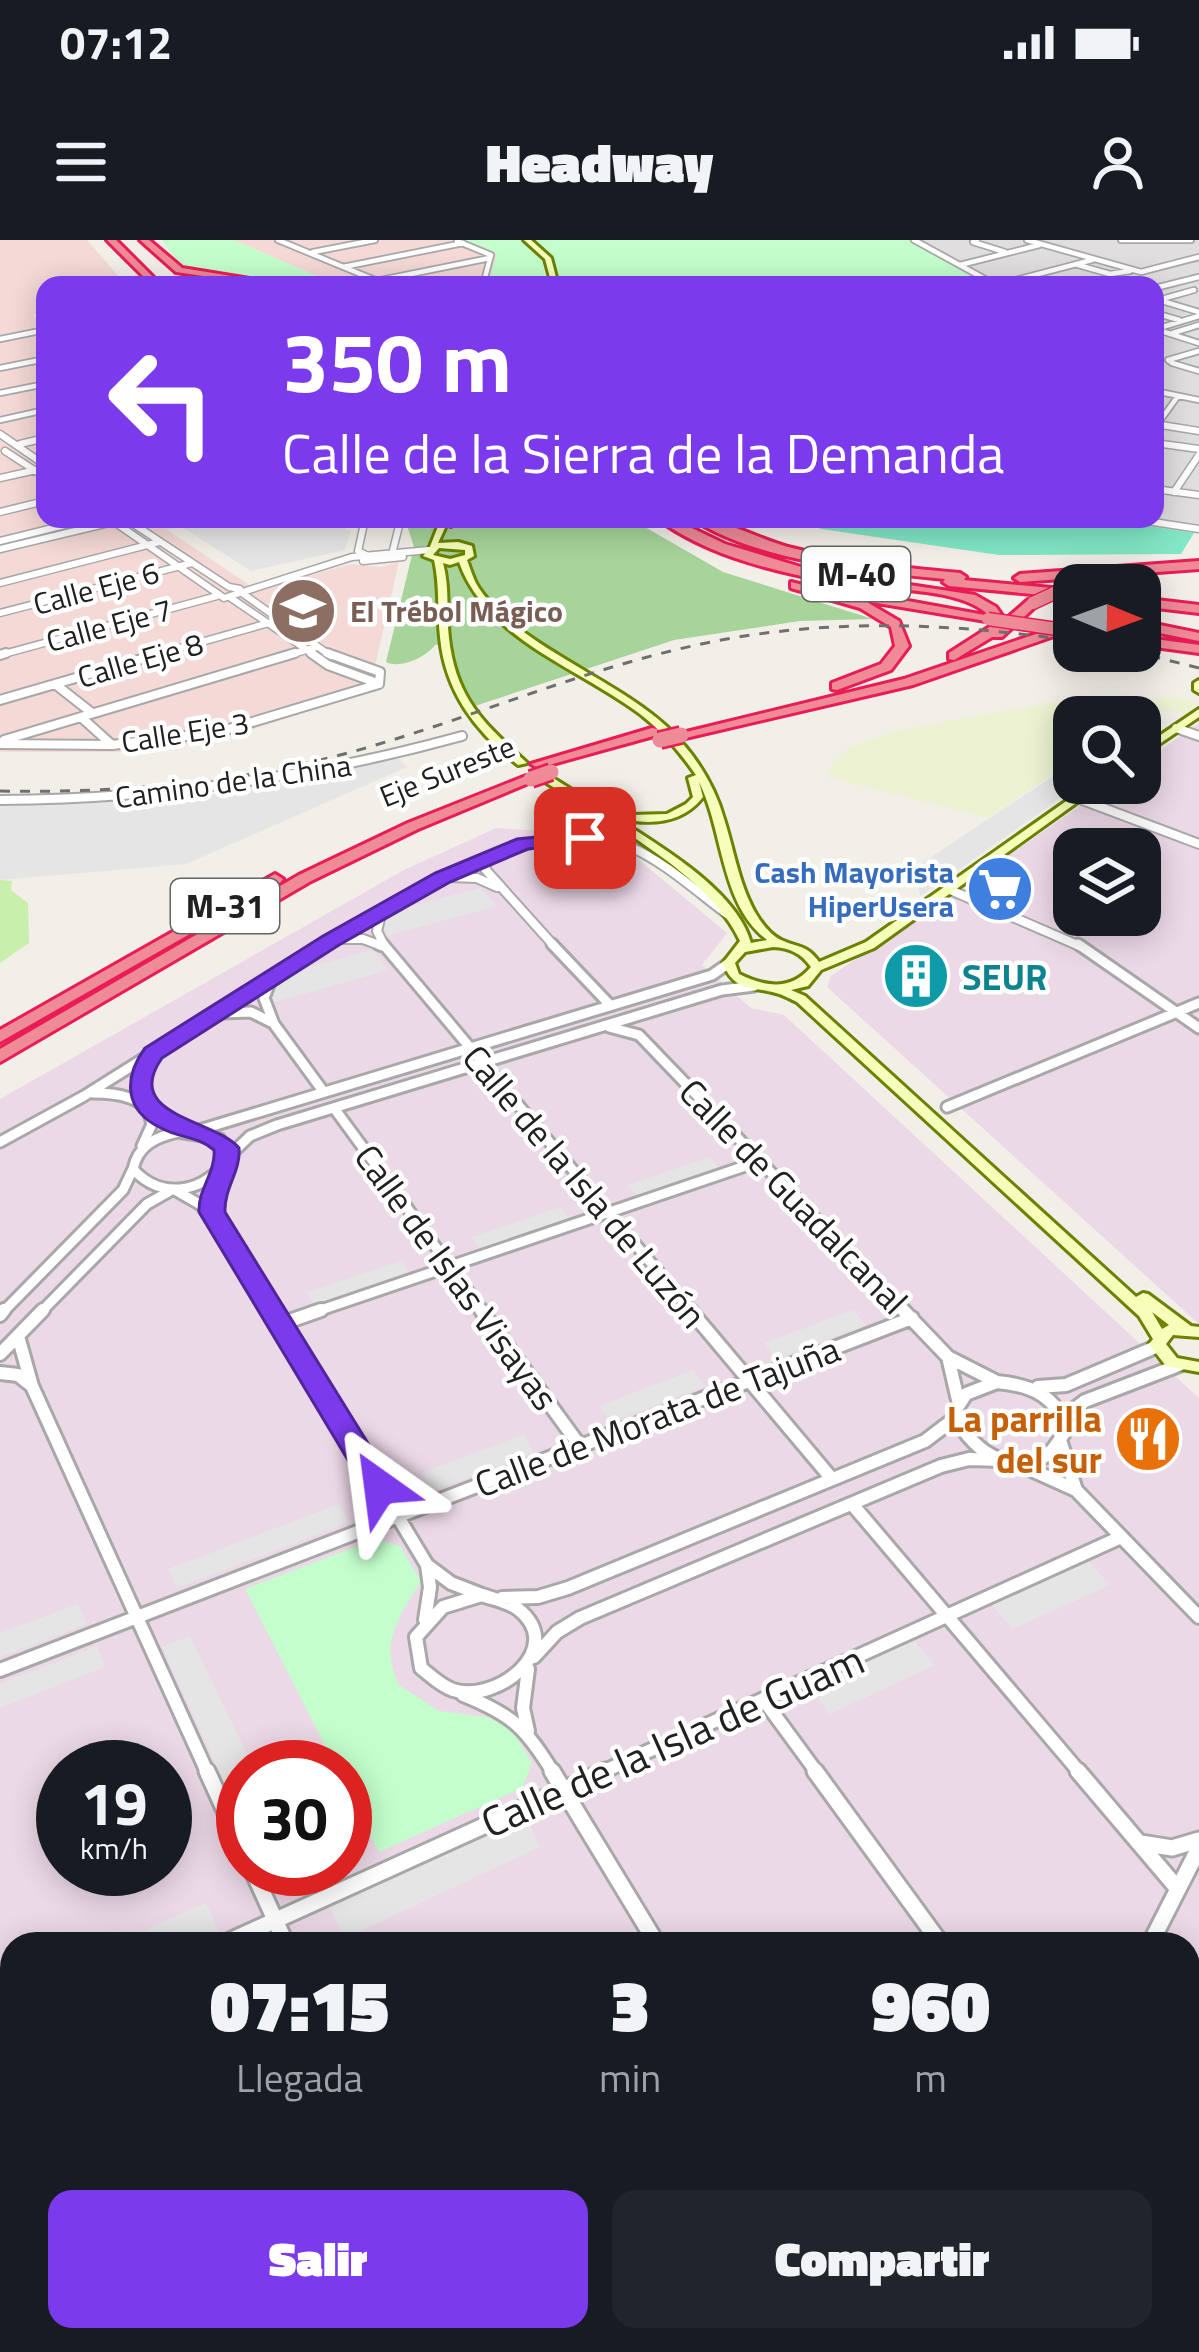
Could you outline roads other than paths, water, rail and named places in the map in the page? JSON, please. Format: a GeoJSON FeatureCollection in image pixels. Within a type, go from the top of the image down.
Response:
{"type":"FeatureCollection","features":[{"type":"Feature","properties":{"kind":"highway"},"geometry":{"type":"LineString","coordinates":[[111,240],[147,276]]}},
{"type":"Feature","properties":{"kind":"highway"},"geometry":{"type":"LineString","coordinates":[[128,240],[163,276]]}},
{"type":"Feature","properties":{"kind":"highway"},"geometry":{"type":"LineString","coordinates":[[142,240],[156,260],[178,276]]}},
{"type":"Feature","properties":{"kind":"highway"},"geometry":{"type":"LineString","coordinates":[[142,240],[179,270],[221,276]]}},
{"type":"Feature","properties":{"kind":"highway"},"geometry":{"type":"LineString","coordinates":[[135,265],[142,276]]}},
{"type":"Feature","properties":{"kind":"highway"},"geometry":{"type":"LineString","coordinates":[[662,528],[707,554],[761,568],[988,619],[1053,625]]}},
{"type":"Feature","properties":{"kind":"highway","name":"M-40"},"geometry":{"type":"LineString","coordinates":[[682,528],[761,568],[881,584],[1053,588]]}},
{"type":"Feature","properties":{"kind":"highway","name":"M-40"},"geometry":{"type":"LineString","coordinates":[[703,528],[770,556],[842,572],[1053,587]]}},
{"type":"Feature","properties":{"kind":"highway"},"geometry":{"type":"LineString","coordinates":[[724,528],[783,550],[919,573],[1053,586]]}},
{"type":"Feature","properties":{"kind":"highway"},"geometry":{"type":"LineString","coordinates":[[761,568],[853,601],[896,626],[902,646],[886,667],[773,703]]}},
{"type":"Feature","properties":{"kind":"highway"},"geometry":{"type":"LineString","coordinates":[[761,568],[961,595],[992,608],[999,619],[997,628],[954,656]]}},
{"type":"Feature","properties":{"kind":"highway"},"geometry":{"type":"LineString","coordinates":[[1161,573],[1199,570]]}},
{"type":"Feature","properties":{"kind":"highway"},"geometry":{"type":"LineString","coordinates":[[1161,571],[1199,570]]}},
{"type":"Feature","properties":{"kind":"highway"},"geometry":{"type":"LineString","coordinates":[[919,573],[1018,578],[1199,570]]}},
{"type":"Feature","properties":{"kind":"highway"},"geometry":{"type":"LineString","coordinates":[[954,656],[1053,599]]}},
{"type":"Feature","properties":{"kind":"highway"},"geometry":{"type":"LineString","coordinates":[[857,694],[974,655],[1036,605]]}},
{"type":"Feature","properties":{"kind":"highway"},"geometry":{"type":"LineString","coordinates":[[1161,609],[1199,610]]}},
{"type":"Feature","properties":{"kind":"highway"},"geometry":{"type":"LineString","coordinates":[[1161,609],[1199,610]]}},
{"type":"Feature","properties":{"kind":"highway"},"geometry":{"type":"LineString","coordinates":[[1161,618],[1199,637]]}},
{"type":"Feature","properties":{"kind":"highway","name":"M-31"},"geometry":{"type":"LineString","coordinates":[[857,694],[908,682],[1053,633]]}},
{"type":"Feature","properties":{"kind":"highway"},"geometry":{"type":"LineString","coordinates":[[1161,644],[1199,649]]}},
{"type":"Feature","properties":{"kind":"highway","name":"Eje Sureste"},"geometry":{"type":"LineString","coordinates":[[0,1037],[332,849],[538,773],[773,703],[895,676],[954,656]]}},
{"type":"Feature","properties":{"kind":"highway","name":"Eje Sureste"},"geometry":{"type":"LineString","coordinates":[[668,735],[857,694]]}},
{"type":"Feature","properties":{"kind":"highway","name":"Eje Sureste"},"geometry":{"type":"LineString","coordinates":[[0,1057],[305,878],[538,773]]}},
{"type":"Feature","properties":{"kind":"main road"},"geometry":{"type":"LineString","coordinates":[[527,240],[548,258],[553,276]]}},
{"type":"Feature","properties":{"kind":"main road"},"geometry":{"type":"LineString","coordinates":[[447,528],[432,554],[444,647],[458,696],[483,731],[683,869],[746,935],[729,963],[734,976],[801,999],[1150,1318],[1158,1342],[1192,1367]]}},
{"type":"Feature","properties":{"kind":"main road"},"geometry":{"type":"LineString","coordinates":[[450,528],[458,545],[471,550],[463,569],[509,625],[627,699],[689,756],[712,798],[756,924],[781,944],[805,951],[837,950],[887,932]]}},
{"type":"Feature","properties":{"kind":"main road"},"geometry":{"type":"LineString","coordinates":[[432,554],[458,545]]}},
{"type":"Feature","properties":{"kind":"main road"},"geometry":{"type":"LineString","coordinates":[[432,554],[463,560]]}},
{"type":"Feature","properties":{"kind":"main road"},"geometry":{"type":"LineString","coordinates":[[1161,739],[1199,712]]}},
{"type":"Feature","properties":{"kind":"main road"},"geometry":{"type":"LineString","coordinates":[[538,773],[621,816],[648,819],[680,814],[696,802],[699,792],[668,735]]}},
{"type":"Feature","properties":{"kind":"main road"},"geometry":{"type":"LineString","coordinates":[[778,989],[805,983],[817,967],[870,945],[1068,804]]}},
{"type":"Feature","properties":{"kind":"main road"},"geometry":{"type":"LineString","coordinates":[[741,949],[781,944]]}},
{"type":"Feature","properties":{"kind":"main road"},"geometry":{"type":"LineString","coordinates":[[805,951],[817,967]]}},
{"type":"Feature","properties":{"kind":"main road"},"geometry":{"type":"LineString","coordinates":[[805,983],[808,993],[838,1022],[1155,1309],[1192,1330]]}},
{"type":"Feature","properties":{"kind":"main road"},"geometry":{"type":"LineString","coordinates":[[1158,1342],[1169,1330],[1192,1330]]}},
{"type":"Feature","properties":{"kind":"street"},"geometry":{"type":"LineString","coordinates":[[278,240],[369,276]]}},
{"type":"Feature","properties":{"kind":"street"},"geometry":{"type":"LineString","coordinates":[[289,240],[312,252],[375,240]]}},
{"type":"Feature","properties":{"kind":"street"},"geometry":{"type":"LineString","coordinates":[[914,240],[980,276]]}},
{"type":"Feature","properties":{"kind":"street"},"geometry":{"type":"LineString","coordinates":[[977,240],[973,242],[1009,253]]}},
{"type":"Feature","properties":{"kind":"street"},"geometry":{"type":"LineString","coordinates":[[1027,240],[1137,271]]}},
{"type":"Feature","properties":{"kind":"street"},"geometry":{"type":"LineString","coordinates":[[1120,240],[1182,244],[1199,253]]}},
{"type":"Feature","properties":{"kind":"street"},"geometry":{"type":"LineString","coordinates":[[1182,244],[1191,240]]}},
{"type":"Feature","properties":{"kind":"street"},"geometry":{"type":"LineString","coordinates":[[346,266],[459,241],[489,252],[484,276]]}},
{"type":"Feature","properties":{"kind":"street"},"geometry":{"type":"LineString","coordinates":[[960,265],[1042,244]]}},
{"type":"Feature","properties":{"kind":"street"},"geometry":{"type":"LineString","coordinates":[[1075,264],[1114,274],[1199,253]]}},
{"type":"Feature","properties":{"kind":"street"},"geometry":{"type":"LineString","coordinates":[[414,276],[490,258]]}},
{"type":"Feature","properties":{"kind":"street"},"geometry":{"type":"LineString","coordinates":[[1030,276],[1095,259]]}},
{"type":"Feature","properties":{"kind":"street"},"geometry":{"type":"LineString","coordinates":[[1164,286],[1199,277]]}},
{"type":"Feature","properties":{"kind":"street"},"geometry":{"type":"LineString","coordinates":[[1172,284],[1197,291]]}},
{"type":"Feature","properties":{"kind":"street"},"geometry":{"type":"LineString","coordinates":[[1164,299],[1197,291]]}},
{"type":"Feature","properties":{"kind":"street"},"geometry":{"type":"LineString","coordinates":[[1164,303],[1199,314]]}},
{"type":"Feature","properties":{"kind":"street"},"geometry":{"type":"LineString","coordinates":[[1169,334],[1199,314]]}},
{"type":"Feature","properties":{"kind":"street"},"geometry":{"type":"LineString","coordinates":[[1164,317],[1184,325],[1198,341]]}},
{"type":"Feature","properties":{"kind":"street"},"geometry":{"type":"LineString","coordinates":[[1164,328],[1184,325]]}},
{"type":"Feature","properties":{"kind":"street"},"geometry":{"type":"LineString","coordinates":[[1164,332],[1198,341]]}},
{"type":"Feature","properties":{"kind":"street"},"geometry":{"type":"LineString","coordinates":[[0,342],[36,335]]}},
{"type":"Feature","properties":{"kind":"street"},"geometry":{"type":"LineString","coordinates":[[1198,341],[1186,354],[1168,360],[1199,371]]}},
{"type":"Feature","properties":{"kind":"street"},"geometry":{"type":"LineString","coordinates":[[0,368],[36,361]]}},
{"type":"Feature","properties":{"kind":"street"},"geometry":{"type":"LineString","coordinates":[[0,393],[36,386]]}},
{"type":"Feature","properties":{"kind":"street"},"geometry":{"type":"LineString","coordinates":[[1164,415],[1178,395],[1199,389]]}},
{"type":"Feature","properties":{"kind":"street"},"geometry":{"type":"LineString","coordinates":[[1164,393],[1199,400]]}},
{"type":"Feature","properties":{"kind":"street"},"geometry":{"type":"LineString","coordinates":[[0,420],[36,412]]}},
{"type":"Feature","properties":{"kind":"street"},"geometry":{"type":"LineString","coordinates":[[1164,427],[1199,431]]}},
{"type":"Feature","properties":{"kind":"street"},"geometry":{"type":"LineString","coordinates":[[0,434],[36,459]]}},
{"type":"Feature","properties":{"kind":"street"},"geometry":{"type":"LineString","coordinates":[[2,448],[36,440]]}},
{"type":"Feature","properties":{"kind":"street"},"geometry":{"type":"LineString","coordinates":[[1164,445],[1199,452],[1174,492]]}},
{"type":"Feature","properties":{"kind":"street"},"geometry":{"type":"LineString","coordinates":[[2,448],[34,470]]}},
{"type":"Feature","properties":{"kind":"street"},"geometry":{"type":"LineString","coordinates":[[0,478],[34,470]]}},
{"type":"Feature","properties":{"kind":"street"},"geometry":{"type":"LineString","coordinates":[[1164,490],[1199,495]]}},
{"type":"Feature","properties":{"kind":"street"},"geometry":{"type":"LineString","coordinates":[[0,512],[36,504]]}},
{"type":"Feature","properties":{"kind":"street"},"geometry":{"type":"LineString","coordinates":[[1164,524],[1199,529]]}},
{"type":"Feature","properties":{"kind":"street"},"geometry":{"type":"LineString","coordinates":[[0,545],[58,528]]}},
{"type":"Feature","properties":{"kind":"street"},"geometry":{"type":"LineString","coordinates":[[0,545],[76,528]]}},
{"type":"Feature","properties":{"kind":"street"},"geometry":{"type":"LineString","coordinates":[[124,528],[267,624],[312,648],[332,658],[380,672],[379,684],[356,679],[312,648],[241,591],[139,528]]}},
{"type":"Feature","properties":{"kind":"street"},"geometry":{"type":"LineString","coordinates":[[355,554],[363,528]]}},
{"type":"Feature","properties":{"kind":"street"},"geometry":{"type":"LineString","coordinates":[[391,554],[399,528]]}},
{"type":"Feature","properties":{"kind":"street"},"geometry":{"type":"LineString","coordinates":[[0,583],[159,542]]}},
{"type":"Feature","properties":{"kind":"street"},"geometry":{"type":"LineString","coordinates":[[336,563],[355,554],[368,558]]}},
{"type":"Feature","properties":{"kind":"street"},"geometry":{"type":"LineString","coordinates":[[231,598],[336,563],[391,554],[432,554]]}},
{"type":"Feature","properties":{"kind":"street","name":"Calle Eje 6"},"geometry":{"type":"LineString","coordinates":[[0,613],[192,563]]}},
{"type":"Feature","properties":{"kind":"street","name":"Calle Eje 7"},"geometry":{"type":"LineString","coordinates":[[0,655],[229,587]]}},
{"type":"Feature","properties":{"kind":"street","name":"Calle Eje 8"},"geometry":{"type":"LineString","coordinates":[[0,700],[279,620]]}},
{"type":"Feature","properties":{"kind":"street"},"geometry":{"type":"LineString","coordinates":[[0,742],[312,648]]}},
{"type":"Feature","properties":{"kind":"street"},"geometry":{"type":"LineString","coordinates":[[346,694],[358,683],[356,679]]}},
{"type":"Feature","properties":{"kind":"street"},"geometry":{"type":"LineString","coordinates":[[55,684],[92,713]]}},
{"type":"Feature","properties":{"kind":"street","name":"Calle Eje 3"},"geometry":{"type":"LineString","coordinates":[[0,742],[112,745],[219,732],[379,684]]}},
{"type":"Feature","properties":{"kind":"street"},"geometry":{"type":"LineString","coordinates":[[81,717],[112,745]]}},
{"type":"Feature","properties":{"kind":"street"},"geometry":{"type":"LineString","coordinates":[[1176,728],[1199,736]]}},
{"type":"Feature","properties":{"kind":"street","name":"Camino de la China"},"geometry":{"type":"LineString","coordinates":[[0,800],[191,793],[351,765],[462,736]]}},
{"type":"Feature","properties":{"kind":"street"},"geometry":{"type":"LineString","coordinates":[[1093,804],[1199,844]]}},
{"type":"Feature","properties":{"kind":"street"},"geometry":{"type":"LineString","coordinates":[[0,1142],[84,1096],[383,909],[490,856],[548,839],[616,842],[657,862],[733,918]]}},
{"type":"Feature","properties":{"kind":"street"},"geometry":{"type":"LineString","coordinates":[[490,856],[485,869],[496,887],[610,1005]]}},
{"type":"Feature","properties":{"kind":"street"},"geometry":{"type":"LineString","coordinates":[[442,878],[477,878],[496,887]]}},
{"type":"Feature","properties":{"kind":"street"},"geometry":{"type":"LineString","coordinates":[[948,889],[1076,943],[1199,1028]]}},
{"type":"Feature","properties":{"kind":"street"},"geometry":{"type":"LineString","coordinates":[[383,909],[377,932],[385,948]]}},
{"type":"Feature","properties":{"kind":"street"},"geometry":{"type":"LineString","coordinates":[[331,940],[363,939],[385,948]]}},
{"type":"Feature","properties":{"kind":"street","name":"Calle de la Isla de Luzón"},"geometry":{"type":"LineString","coordinates":[[385,948],[832,1479]]}},
{"type":"Feature","properties":{"kind":"street"},"geometry":{"type":"LineString","coordinates":[[140,1148],[166,1134],[194,1131],[712,975],[729,963]]}},
{"type":"Feature","properties":{"kind":"street"},"geometry":{"type":"LineString","coordinates":[[274,976],[264,998],[274,1024],[322,1091]]}},
{"type":"Feature","properties":{"kind":"street"},"geometry":{"type":"LineString","coordinates":[[212,1212],[212,1195],[229,1156],[250,1136],[722,990],[754,986]]}},
{"type":"Feature","properties":{"kind":"street"},"geometry":{"type":"LineString","coordinates":[[947,1108],[1199,1003]]}},
{"type":"Feature","properties":{"kind":"street"},"geometry":{"type":"LineString","coordinates":[[214,1014],[251,1012],[274,1024]]}},
{"type":"Feature","properties":{"kind":"street"},"geometry":{"type":"LineString","coordinates":[[600,1027],[639,1035],[638,1017]]}},
{"type":"Feature","properties":{"kind":"street"},"geometry":{"type":"LineString","coordinates":[[530,1029],[517,1042],[530,1048]]}},
{"type":"Feature","properties":{"kind":"street","name":"Calle de Guadalcanal"},"geometry":{"type":"LineString","coordinates":[[639,1035],[948,1357],[997,1382]]}},
{"type":"Feature","properties":{"kind":"street"},"geometry":{"type":"LineString","coordinates":[[0,1315],[123,1190],[152,1124],[140,1082],[153,1053]]}},
{"type":"Feature","properties":{"kind":"street"},"geometry":{"type":"LineString","coordinates":[[384,1092],[425,1071],[411,1065]]}},
{"type":"Feature","properties":{"kind":"street"},"geometry":{"type":"LineString","coordinates":[[84,1096],[122,1091],[137,1096],[168,1123],[220,1139],[229,1156]]}},
{"type":"Feature","properties":{"kind":"street","name":"Calle de Islas Visayas"},"geometry":{"type":"LineString","coordinates":[[334,1108],[580,1446]]}},
{"type":"Feature","properties":{"kind":"street"},"geometry":{"type":"LineString","coordinates":[[281,1324],[760,1161]]}},
{"type":"Feature","properties":{"kind":"street"},"geometry":{"type":"LineString","coordinates":[[133,1169],[151,1186],[197,1198],[212,1212],[427,1565],[430,1586],[425,1621],[416,1637],[421,1668],[454,1692],[501,1710],[527,1731],[650,1932]]}},
{"type":"Feature","properties":{"kind":"street"},"geometry":{"type":"LineString","coordinates":[[0,1354],[147,1204],[174,1190],[202,1184],[223,1170]]}},
{"type":"Feature","properties":{"kind":"street","name":"Calle de Morata de Tajuña"},"geometry":{"type":"LineString","coordinates":[[0,1670],[912,1318]]}},
{"type":"Feature","properties":{"kind":"street"},"geometry":{"type":"LineString","coordinates":[[18,1336],[32,1386],[216,1791]]}},
{"type":"Feature","properties":{"kind":"street"},"geometry":{"type":"LineString","coordinates":[[1158,1342],[1066,1385],[981,1384],[958,1401],[954,1419],[965,1440],[1076,1490],[1199,1617]]}},
{"type":"Feature","properties":{"kind":"street","name":"Calle de Guadalcanal"},"geometry":{"type":"LineString","coordinates":[[948,1357],[958,1401]]}},
{"type":"Feature","properties":{"kind":"street"},"geometry":{"type":"LineString","coordinates":[[1064,1417],[1084,1401],[1192,1367]]}},
{"type":"Feature","properties":{"kind":"street"},"geometry":{"type":"LineString","coordinates":[[0,1373],[17,1375],[32,1386]]}},
{"type":"Feature","properties":{"kind":"street"},"geometry":{"type":"LineString","coordinates":[[1031,1387],[1057,1405],[1064,1417],[1061,1443],[1076,1490]]}},
{"type":"Feature","properties":{"kind":"street"},"geometry":{"type":"LineString","coordinates":[[427,1565],[452,1583],[482,1594],[502,1598],[548,1595],[920,1443],[954,1419]]}},
{"type":"Feature","properties":{"kind":"street"},"geometry":{"type":"LineString","coordinates":[[454,1692],[498,1690],[569,1623],[952,1462],[1040,1458],[1061,1443]]}},
{"type":"Feature","properties":{"kind":"street"},"geometry":{"type":"LineString","coordinates":[[852,1504],[1178,1889]]}},
{"type":"Feature","properties":{"kind":"street","name":"Calle de la Isla de Guam"},"geometry":{"type":"LineString","coordinates":[[249,1932],[1121,1537]]}},
{"type":"Feature","properties":{"kind":"street"},"geometry":{"type":"LineString","coordinates":[[425,1621],[450,1601],[482,1594]]}},
{"type":"Feature","properties":{"kind":"street"},"geometry":{"type":"LineString","coordinates":[[502,1598],[534,1630],[523,1708],[527,1731]]}},
{"type":"Feature","properties":{"kind":"street"},"geometry":{"type":"LineString","coordinates":[[763,1699],[931,1932]]}},
{"type":"Feature","properties":{"kind":"street"},"geometry":{"type":"LineString","coordinates":[[1138,1841],[1172,1847],[1199,1844]]}},
{"type":"Feature","properties":{"kind":"street"},"geometry":{"type":"LineString","coordinates":[[1156,1932],[1199,1844]]}},
{"type":"Feature","properties":{"kind":"street"},"geometry":{"type":"LineString","coordinates":[[264,1896],[280,1932]]}},
{"type":"Feature","properties":{"kind":"railway"},"geometry":{"type":"LineString","coordinates":[[0,791],[87,790],[259,773],[390,741],[618,665],[756,634],[892,626],[1053,638]]}},
{"type":"Feature","properties":{"kind":"railway"},"geometry":{"type":"LineString","coordinates":[[1161,658],[1199,668]]}},
{"type":"Feature","properties":{"kind":"place","name":"El Trébol Mágico"},"geometry":{"type":"Point","coordinates":[303,611]}},
{"type":"Feature","properties":{"kind":"place","name":"Cash Mayorista HiperUsera"},"geometry":{"type":"Point","coordinates":[1000,889]}},
{"type":"Feature","properties":{"kind":"place","name":"SEUR"},"geometry":{"type":"Point","coordinates":[916,976]}},
{"type":"Feature","properties":{"kind":"place","name":"La parrilla del sur"},"geometry":{"type":"Point","coordinates":[1148,1439]}}]}
